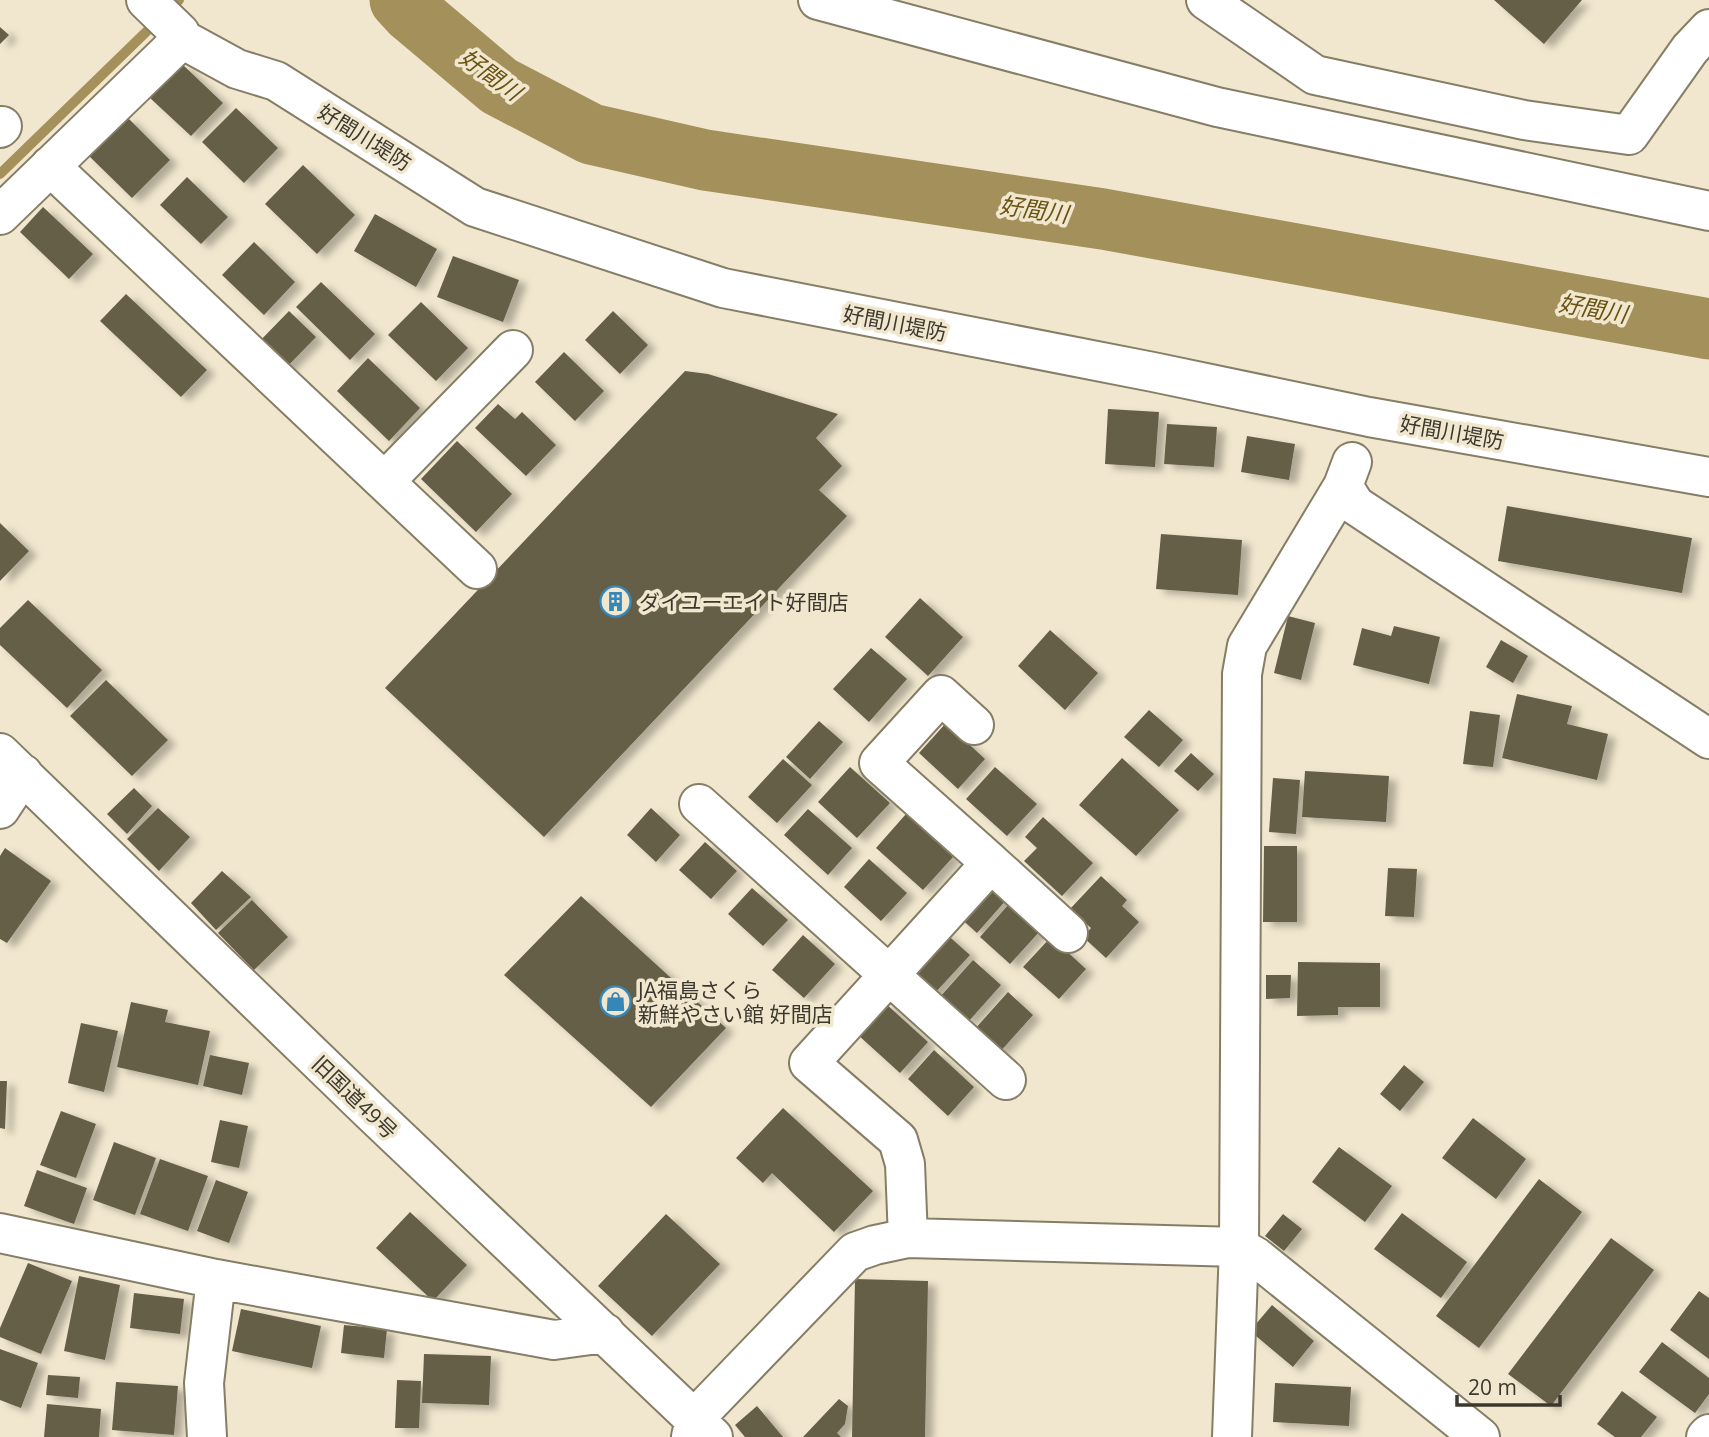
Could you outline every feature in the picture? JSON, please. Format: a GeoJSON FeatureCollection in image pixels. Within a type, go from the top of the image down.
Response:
{"type":"FeatureCollection","features":[{"type":"Feature","properties":{"kind":"street","name":"好間川堤防"},"geometry":{"type":"LineString","coordinates":[[146,0],[181,36],[237,69],[276,81],[475,207],[723,288],[1370,417],[1709,477]]}},
{"type":"Feature","properties":{"kind":"street"},"geometry":{"type":"LineString","coordinates":[[818,0],[1217,107],[1709,211]]}},
{"type":"Feature","properties":{"kind":"street"},"geometry":{"type":"LineString","coordinates":[[1206,0],[1315,75],[1524,120],[1629,135],[1690,49],[1709,29]]}},
{"type":"Feature","properties":{"kind":"street"},"geometry":{"type":"LineString","coordinates":[[0,215],[181,36]]}},
{"type":"Feature","properties":{"kind":"street"},"geometry":{"type":"LineString","coordinates":[[50,166],[477,569]]}},
{"type":"Feature","properties":{"kind":"street"},"geometry":{"type":"LineString","coordinates":[[385,481],[513,350]]}},
{"type":"Feature","properties":{"kind":"street"},"geometry":{"type":"LineString","coordinates":[[1232,1437],[1239,1247],[1242,674],[1247,646],[1347,474],[1355,505],[1709,738]]}},
{"type":"Feature","properties":{"kind":"street"},"geometry":{"type":"LineString","coordinates":[[974,725],[941,695],[879,763],[1068,933]]}},
{"type":"Feature","properties":{"kind":"street"},"geometry":{"type":"LineString","coordinates":[[0,809],[12,764]]}},
{"type":"Feature","properties":{"kind":"street","name":"旧国道49号"},"geometry":{"type":"LineString","coordinates":[[12,764],[370,1112],[606,1334],[700,1431]]}},
{"type":"Feature","properties":{"kind":"street"},"geometry":{"type":"LineString","coordinates":[[699,804],[1006,1080]]}},
{"type":"Feature","properties":{"kind":"street"},"geometry":{"type":"LineString","coordinates":[[908,1238],[905,1164],[898,1140],[809,1063],[991,863]]}},
{"type":"Feature","properties":{"kind":"street"},"geometry":{"type":"LineString","coordinates":[[0,1233],[216,1279],[554,1340],[606,1334]]}},
{"type":"Feature","properties":{"kind":"street"},"geometry":{"type":"LineString","coordinates":[[700,1431],[855,1252],[908,1238],[1239,1247],[1256,1256],[1480,1437]]}},
{"type":"Feature","properties":{"kind":"street"},"geometry":{"type":"LineString","coordinates":[[206,1437],[204,1383],[216,1279]]}},
{"type":"Feature","properties":{"kind":"building"},"geometry":{"type":"Polygon","coordinates":[[[1494,0],[1582,0],[1544,44],[1494,0]]]}},
{"type":"Feature","properties":{"kind":"building"},"geometry":{"type":"Polygon","coordinates":[[[0,27],[9,35],[0,44],[0,27]]]}},
{"type":"Feature","properties":{"kind":"building"},"geometry":{"type":"Polygon","coordinates":[[[182,64],[223,103],[191,136],[150,98],[182,64]]]}},
{"type":"Feature","properties":{"kind":"building"},"geometry":{"type":"Polygon","coordinates":[[[236,108],[278,148],[244,183],[202,142],[236,108]]]}},
{"type":"Feature","properties":{"kind":"building"},"geometry":{"type":"Polygon","coordinates":[[[127,117],[170,160],[132,198],[88,155],[127,117]]]}},
{"type":"Feature","properties":{"kind":"building"},"geometry":{"type":"Polygon","coordinates":[[[303,165],[355,215],[317,254],[265,204],[303,165]]]}},
{"type":"Feature","properties":{"kind":"building"},"geometry":{"type":"Polygon","coordinates":[[[187,177],[228,217],[201,244],[160,205],[187,177]]]}},
{"type":"Feature","properties":{"kind":"building"},"geometry":{"type":"Polygon","coordinates":[[[43,207],[93,254],[69,279],[20,232],[43,207]]]}},
{"type":"Feature","properties":{"kind":"building"},"geometry":{"type":"Polygon","coordinates":[[[375,214],[437,249],[416,287],[354,251],[375,214]]]}},
{"type":"Feature","properties":{"kind":"building"},"geometry":{"type":"Polygon","coordinates":[[[254,242],[295,282],[264,315],[222,275],[254,242]]]}},
{"type":"Feature","properties":{"kind":"building"},"geometry":{"type":"Polygon","coordinates":[[[453,256],[519,280],[503,322],[437,297],[453,256]]]}},
{"type":"Feature","properties":{"kind":"building"},"geometry":{"type":"Polygon","coordinates":[[[321,282],[375,334],[350,360],[296,307],[321,282]]]}},
{"type":"Feature","properties":{"kind":"building"},"geometry":{"type":"Polygon","coordinates":[[[126,294],[207,370],[181,397],[100,321],[126,294]]]}},
{"type":"Feature","properties":{"kind":"building"},"geometry":{"type":"Polygon","coordinates":[[[421,302],[468,348],[436,381],[388,335],[421,302]]]}},
{"type":"Feature","properties":{"kind":"building"},"geometry":{"type":"Polygon","coordinates":[[[289,311],[316,337],[281,373],[254,347],[289,311]]]}},
{"type":"Feature","properties":{"kind":"building"},"geometry":{"type":"Polygon","coordinates":[[[613,311],[648,345],[620,374],[585,340],[613,311]]]}},
{"type":"Feature","properties":{"kind":"building"},"geometry":{"type":"Polygon","coordinates":[[[564,352],[604,391],[575,421],[535,382],[564,352]]]}},
{"type":"Feature","properties":{"kind":"building"},"geometry":{"type":"Polygon","coordinates":[[[368,358],[420,408],[389,441],[337,391],[368,358]]]}},
{"type":"Feature","properties":{"kind":"building","name":"ダイユーエイト好間店"},"geometry":{"type":"Polygon","coordinates":[[[685,371],[708,374],[838,414],[816,438],[842,466],[819,490],[847,516],[544,837],[385,688],[685,371]]]}},
{"type":"Feature","properties":{"kind":"building"},"geometry":{"type":"Polygon","coordinates":[[[498,404],[515,419],[522,412],[556,445],[526,476],[475,428],[498,404]]]}},
{"type":"Feature","properties":{"kind":"building"},"geometry":{"type":"Polygon","coordinates":[[[1108,409],[1159,412],[1155,467],[1105,464],[1108,409]]]}},
{"type":"Feature","properties":{"kind":"building"},"geometry":{"type":"Polygon","coordinates":[[[1167,424],[1217,427],[1214,467],[1164,464],[1167,424]]]}},
{"type":"Feature","properties":{"kind":"building"},"geometry":{"type":"Polygon","coordinates":[[[1247,436],[1295,444],[1289,480],[1241,472],[1247,436]]]}},
{"type":"Feature","properties":{"kind":"building"},"geometry":{"type":"Polygon","coordinates":[[[457,441],[512,494],[476,532],[421,479],[457,441]]]}},
{"type":"Feature","properties":{"kind":"building"},"geometry":{"type":"Polygon","coordinates":[[[1507,506],[1692,538],[1682,593],[1498,561],[1507,506]]]}},
{"type":"Feature","properties":{"kind":"building"},"geometry":{"type":"Polygon","coordinates":[[[0,523],[29,551],[0,581],[0,523]]]}},
{"type":"Feature","properties":{"kind":"building"},"geometry":{"type":"Polygon","coordinates":[[[1161,534],[1242,540],[1238,595],[1156,589],[1161,534]]]}},
{"type":"Feature","properties":{"kind":"building"},"geometry":{"type":"Polygon","coordinates":[[[920,598],[963,637],[928,676],[885,637],[920,598]]]}},
{"type":"Feature","properties":{"kind":"building"},"geometry":{"type":"Polygon","coordinates":[[[28,600],[102,670],[67,708],[0,645],[0,628],[28,600]]]}},
{"type":"Feature","properties":{"kind":"building"},"geometry":{"type":"Polygon","coordinates":[[[1288,616],[1315,623],[1301,680],[1274,673],[1288,616]]]}},
{"type":"Feature","properties":{"kind":"building"},"geometry":{"type":"Polygon","coordinates":[[[1394,626],[1440,637],[1429,684],[1353,665],[1362,628],[1391,636],[1394,626]]]}},
{"type":"Feature","properties":{"kind":"building"},"geometry":{"type":"Polygon","coordinates":[[[1050,630],[1098,673],[1065,710],[1018,666],[1050,630]]]}},
{"type":"Feature","properties":{"kind":"building"},"geometry":{"type":"Polygon","coordinates":[[[1501,640],[1528,656],[1513,683],[1486,667],[1501,640]]]}},
{"type":"Feature","properties":{"kind":"building"},"geometry":{"type":"Polygon","coordinates":[[[871,648],[907,679],[869,722],[833,689],[871,648]]]}},
{"type":"Feature","properties":{"kind":"building"},"geometry":{"type":"Polygon","coordinates":[[[106,680],[168,740],[132,776],[70,716],[106,680]]]}},
{"type":"Feature","properties":{"kind":"building"},"geometry":{"type":"Polygon","coordinates":[[[1517,694],[1572,706],[1567,724],[1608,734],[1597,780],[1502,758],[1517,694]]]}},
{"type":"Feature","properties":{"kind":"building"},"geometry":{"type":"Polygon","coordinates":[[[1149,710],[1183,740],[1159,767],[1124,737],[1149,710]]]}},
{"type":"Feature","properties":{"kind":"building"},"geometry":{"type":"Polygon","coordinates":[[[1470,711],[1500,715],[1493,767],[1463,764],[1470,711]]]}},
{"type":"Feature","properties":{"kind":"building"},"geometry":{"type":"Polygon","coordinates":[[[819,721],[843,742],[810,779],[786,757],[819,721]]]}},
{"type":"Feature","properties":{"kind":"building"},"geometry":{"type":"Polygon","coordinates":[[[946,723],[985,759],[958,789],[919,753],[946,723]]]}},
{"type":"Feature","properties":{"kind":"building"},"geometry":{"type":"Polygon","coordinates":[[[1191,753],[1214,774],[1198,791],[1174,771],[1191,753]]]}},
{"type":"Feature","properties":{"kind":"building"},"geometry":{"type":"Polygon","coordinates":[[[1122,758],[1179,810],[1136,856],[1079,805],[1122,758]]]}},
{"type":"Feature","properties":{"kind":"building"},"geometry":{"type":"Polygon","coordinates":[[[783,759],[812,785],[777,823],[748,797],[783,759]]]}},
{"type":"Feature","properties":{"kind":"building"},"geometry":{"type":"Polygon","coordinates":[[[850,767],[890,803],[857,838],[818,802],[850,767]]]}},
{"type":"Feature","properties":{"kind":"building"},"geometry":{"type":"Polygon","coordinates":[[[995,767],[1037,804],[1007,836],[966,799],[995,767]]]}},
{"type":"Feature","properties":{"kind":"building"},"geometry":{"type":"Polygon","coordinates":[[[1305,771],[1389,776],[1386,822],[1302,817],[1305,771]]]}},
{"type":"Feature","properties":{"kind":"building"},"geometry":{"type":"Polygon","coordinates":[[[1273,778],[1300,780],[1296,834],[1269,832],[1273,778]]]}},
{"type":"Feature","properties":{"kind":"building"},"geometry":{"type":"Polygon","coordinates":[[[134,788],[152,806],[127,834],[107,814],[134,788]]]}},
{"type":"Feature","properties":{"kind":"building"},"geometry":{"type":"Polygon","coordinates":[[[158,808],[190,837],[159,871],[127,839],[158,808]]]}},
{"type":"Feature","properties":{"kind":"building"},"geometry":{"type":"Polygon","coordinates":[[[651,808],[680,835],[656,862],[627,835],[651,808]]]}},
{"type":"Feature","properties":{"kind":"building"},"geometry":{"type":"Polygon","coordinates":[[[808,809],[852,848],[828,875],[784,835],[808,809]]]}},
{"type":"Feature","properties":{"kind":"building"},"geometry":{"type":"Polygon","coordinates":[[[906,814],[953,857],[923,890],[876,848],[906,814]]]}},
{"type":"Feature","properties":{"kind":"building"},"geometry":{"type":"Polygon","coordinates":[[[1043,817],[1093,863],[1062,896],[1024,861],[1037,848],[1025,837],[1043,817]]]}},
{"type":"Feature","properties":{"kind":"building"},"geometry":{"type":"Polygon","coordinates":[[[705,842],[737,871],[711,899],[679,870],[705,842]]]}},
{"type":"Feature","properties":{"kind":"building"},"geometry":{"type":"Polygon","coordinates":[[[1264,846],[1297,846],[1297,922],[1263,922],[1264,846]]]}},
{"type":"Feature","properties":{"kind":"building"},"geometry":{"type":"Polygon","coordinates":[[[5,848],[51,881],[7,943],[0,939],[0,856],[5,848]]]}},
{"type":"Feature","properties":{"kind":"building"},"geometry":{"type":"Polygon","coordinates":[[[869,859],[907,893],[881,921],[844,887],[869,859]]]}},
{"type":"Feature","properties":{"kind":"building"},"geometry":{"type":"Polygon","coordinates":[[[1388,868],[1417,869],[1414,917],[1385,916],[1388,868]]]}},
{"type":"Feature","properties":{"kind":"building"},"geometry":{"type":"Polygon","coordinates":[[[222,871],[251,897],[216,930],[191,903],[222,871]]]}},
{"type":"Feature","properties":{"kind":"building"},"geometry":{"type":"Polygon","coordinates":[[[1101,876],[1127,900],[1122,906],[1139,922],[1106,958],[1083,937],[1091,928],[1070,909],[1101,876]]]}},
{"type":"Feature","properties":{"kind":"building"},"geometry":{"type":"Polygon","coordinates":[[[989,883],[1007,899],[977,933],[959,917],[989,883]]]}},
{"type":"Feature","properties":{"kind":"building"},"geometry":{"type":"Polygon","coordinates":[[[752,888],[788,920],[763,946],[728,914],[752,888]]]}},
{"type":"Feature","properties":{"kind":"building","name":"JA福島さくら 新鮮やさい館 好間店"},"geometry":{"type":"Polygon","coordinates":[[[581,896],[726,1028],[651,1107],[504,975],[581,896]]]}},
{"type":"Feature","properties":{"kind":"building"},"geometry":{"type":"Polygon","coordinates":[[[252,900],[288,937],[254,970],[218,933],[252,900]]]}},
{"type":"Feature","properties":{"kind":"building"},"geometry":{"type":"Polygon","coordinates":[[[1009,904],[1040,931],[1010,964],[980,937],[1009,904]]]}},
{"type":"Feature","properties":{"kind":"building"},"geometry":{"type":"Polygon","coordinates":[[[944,932],[970,955],[933,995],[908,972],[944,932]]]}},
{"type":"Feature","properties":{"kind":"building"},"geometry":{"type":"Polygon","coordinates":[[[803,935],[835,964],[804,998],[772,970],[803,935]]]}},
{"type":"Feature","properties":{"kind":"building"},"geometry":{"type":"Polygon","coordinates":[[[1051,937],[1086,969],[1059,999],[1023,967],[1051,937]]]}},
{"type":"Feature","properties":{"kind":"building"},"geometry":{"type":"Polygon","coordinates":[[[973,960],[1001,985],[968,1022],[940,997],[973,960]]]}},
{"type":"Feature","properties":{"kind":"building"},"geometry":{"type":"Polygon","coordinates":[[[1298,962],[1380,963],[1380,1007],[1338,1007],[1338,1015],[1297,1016],[1298,962]]]}},
{"type":"Feature","properties":{"kind":"building"},"geometry":{"type":"Polygon","coordinates":[[[1266,975],[1291,975],[1290,998],[1266,999],[1266,975]]]}},
{"type":"Feature","properties":{"kind":"building"},"geometry":{"type":"Polygon","coordinates":[[[1008,992],[1033,1015],[999,1053],[974,1030],[1008,992]]]}},
{"type":"Feature","properties":{"kind":"building"},"geometry":{"type":"Polygon","coordinates":[[[131,1002],[168,1010],[165,1022],[210,1031],[198,1085],[117,1067],[131,1002]]]}},
{"type":"Feature","properties":{"kind":"building"},"geometry":{"type":"Polygon","coordinates":[[[885,1003],[928,1042],[900,1073],[857,1034],[885,1003]]]}},
{"type":"Feature","properties":{"kind":"building"},"geometry":{"type":"Polygon","coordinates":[[[81,1023],[118,1031],[104,1092],[68,1083],[81,1023]]]}},
{"type":"Feature","properties":{"kind":"building"},"geometry":{"type":"Polygon","coordinates":[[[934,1050],[974,1087],[948,1116],[908,1079],[934,1050]]]}},
{"type":"Feature","properties":{"kind":"building"},"geometry":{"type":"Polygon","coordinates":[[[210,1055],[249,1063],[242,1095],[203,1086],[210,1055]]]}},
{"type":"Feature","properties":{"kind":"building"},"geometry":{"type":"Polygon","coordinates":[[[1404,1065],[1424,1082],[1400,1111],[1380,1094],[1404,1065]]]}},
{"type":"Feature","properties":{"kind":"building"},"geometry":{"type":"Polygon","coordinates":[[[0,1081],[7,1081],[5,1129],[0,1128],[0,1081]]]}},
{"type":"Feature","properties":{"kind":"building"},"geometry":{"type":"Polygon","coordinates":[[[783,1108],[873,1191],[834,1232],[772,1173],[763,1183],[736,1158],[783,1108]]]}},
{"type":"Feature","properties":{"kind":"building"},"geometry":{"type":"Polygon","coordinates":[[[61,1111],[96,1124],[76,1178],[40,1165],[61,1111]]]}},
{"type":"Feature","properties":{"kind":"building"},"geometry":{"type":"Polygon","coordinates":[[[1473,1118],[1526,1159],[1496,1199],[1442,1158],[1473,1118]]]}},
{"type":"Feature","properties":{"kind":"building"},"geometry":{"type":"Polygon","coordinates":[[[220,1120],[248,1126],[239,1168],[211,1162],[220,1120]]]}},
{"type":"Feature","properties":{"kind":"building"},"geometry":{"type":"Polygon","coordinates":[[[114,1142],[156,1158],[135,1215],[93,1200],[114,1142]]]}},
{"type":"Feature","properties":{"kind":"building"},"geometry":{"type":"Polygon","coordinates":[[[1339,1147],[1392,1186],[1365,1222],[1312,1182],[1339,1147]]]}},
{"type":"Feature","properties":{"kind":"building"},"geometry":{"type":"Polygon","coordinates":[[[160,1159],[208,1176],[188,1231],[140,1214],[160,1159]]]}},
{"type":"Feature","properties":{"kind":"building"},"geometry":{"type":"Polygon","coordinates":[[[37,1170],[87,1188],[74,1224],[24,1206],[37,1170]]]}},
{"type":"Feature","properties":{"kind":"building"},"geometry":{"type":"Polygon","coordinates":[[[1539,1179],[1582,1212],[1479,1348],[1436,1316],[1539,1179]]]}},
{"type":"Feature","properties":{"kind":"building"},"geometry":{"type":"Polygon","coordinates":[[[216,1180],[248,1192],[229,1243],[197,1231],[216,1180]]]}},
{"type":"Feature","properties":{"kind":"building"},"geometry":{"type":"Polygon","coordinates":[[[410,1212],[467,1265],[433,1301],[376,1248],[410,1212]]]}},
{"type":"Feature","properties":{"kind":"building"},"geometry":{"type":"Polygon","coordinates":[[[1402,1213],[1467,1262],[1441,1298],[1374,1249],[1402,1213]]]}},
{"type":"Feature","properties":{"kind":"building"},"geometry":{"type":"Polygon","coordinates":[[[666,1214],[720,1264],[652,1336],[598,1286],[666,1214]]]}},
{"type":"Feature","properties":{"kind":"building"},"geometry":{"type":"Polygon","coordinates":[[[1283,1214],[1302,1229],[1284,1251],[1265,1236],[1283,1214]]]}},
{"type":"Feature","properties":{"kind":"building"},"geometry":{"type":"Polygon","coordinates":[[[1611,1238],[1654,1270],[1551,1406],[1508,1374],[1611,1238]]]}},
{"type":"Feature","properties":{"kind":"building"},"geometry":{"type":"Polygon","coordinates":[[[28,1263],[72,1281],[41,1354],[0,1337],[0,1328],[28,1263]]]}},
{"type":"Feature","properties":{"kind":"building"},"geometry":{"type":"Polygon","coordinates":[[[79,1276],[120,1285],[105,1360],[64,1351],[79,1276]]]}},
{"type":"Feature","properties":{"kind":"building"},"geometry":{"type":"Polygon","coordinates":[[[855,1279],[928,1281],[925,1437],[852,1437],[855,1279]]]}},
{"type":"Feature","properties":{"kind":"building"},"geometry":{"type":"Polygon","coordinates":[[[1699,1291],[1709,1298],[1709,1359],[1670,1330],[1699,1291]]]}},
{"type":"Feature","properties":{"kind":"building"},"geometry":{"type":"Polygon","coordinates":[[[134,1293],[184,1299],[180,1334],[130,1328],[134,1293]]]}},
{"type":"Feature","properties":{"kind":"building"},"geometry":{"type":"Polygon","coordinates":[[[1272,1305],[1314,1341],[1293,1367],[1250,1331],[1272,1305]]]}},
{"type":"Feature","properties":{"kind":"building"},"geometry":{"type":"Polygon","coordinates":[[[241,1309],[321,1326],[312,1368],[232,1351],[241,1309]]]}},
{"type":"Feature","properties":{"kind":"building"},"geometry":{"type":"Polygon","coordinates":[[[344,1325],[387,1329],[384,1358],[341,1353],[344,1325]]]}},
{"type":"Feature","properties":{"kind":"building"},"geometry":{"type":"Polygon","coordinates":[[[1662,1342],[1709,1378],[1709,1394],[1695,1413],[1639,1372],[1662,1342]]]}},
{"type":"Feature","properties":{"kind":"building"},"geometry":{"type":"Polygon","coordinates":[[[0,1349],[38,1363],[21,1408],[0,1400],[0,1349]]]}},
{"type":"Feature","properties":{"kind":"building"},"geometry":{"type":"Polygon","coordinates":[[[424,1354],[491,1356],[489,1405],[422,1403],[424,1354]]]}},
{"type":"Feature","properties":{"kind":"building"},"geometry":{"type":"Polygon","coordinates":[[[48,1375],[80,1377],[78,1398],[46,1395],[48,1375]]]}},
{"type":"Feature","properties":{"kind":"building"},"geometry":{"type":"Polygon","coordinates":[[[397,1380],[421,1381],[419,1428],[395,1428],[397,1380]]]}},
{"type":"Feature","properties":{"kind":"building"},"geometry":{"type":"Polygon","coordinates":[[[116,1382],[178,1386],[174,1435],[112,1430],[116,1382]]]}},
{"type":"Feature","properties":{"kind":"building"},"geometry":{"type":"Polygon","coordinates":[[[1275,1383],[1351,1387],[1349,1426],[1273,1422],[1275,1383]]]}},
{"type":"Feature","properties":{"kind":"building"},"geometry":{"type":"Polygon","coordinates":[[[1622,1391],[1657,1417],[1641,1437],[1615,1437],[1597,1424],[1622,1391]]]}},
{"type":"Feature","properties":{"kind":"building"},"geometry":{"type":"Polygon","coordinates":[[[839,1399],[848,1406],[845,1424],[837,1433],[841,1437],[803,1437],[839,1399]]]}},
{"type":"Feature","properties":{"kind":"building"},"geometry":{"type":"Polygon","coordinates":[[[47,1404],[101,1409],[99,1437],[44,1437],[47,1404]]]}},
{"type":"Feature","properties":{"kind":"building"},"geometry":{"type":"Polygon","coordinates":[[[757,1406],[783,1437],[745,1437],[735,1425],[757,1406]]]}},
{"type":"Feature","properties":{"kind":"waterway"},"geometry":{"type":"LineString","coordinates":[[0,174],[179,0]]}},
{"type":"Feature","properties":{"kind":"waterway","name":"好間川"},"geometry":{"type":"LineString","coordinates":[[400,0],[499,86],[591,134],[705,160],[1103,219],[1709,329]]}},
{"type":"Feature","properties":{"kind":"place","name":"ダイユーエイト好間店"},"geometry":{"type":"Point","coordinates":[616,602]}},
{"type":"Feature","properties":{"kind":"place","name":"JA福島さくら 新鮮やさい館 好間店"},"geometry":{"type":"Point","coordinates":[615,1002]}}]}
